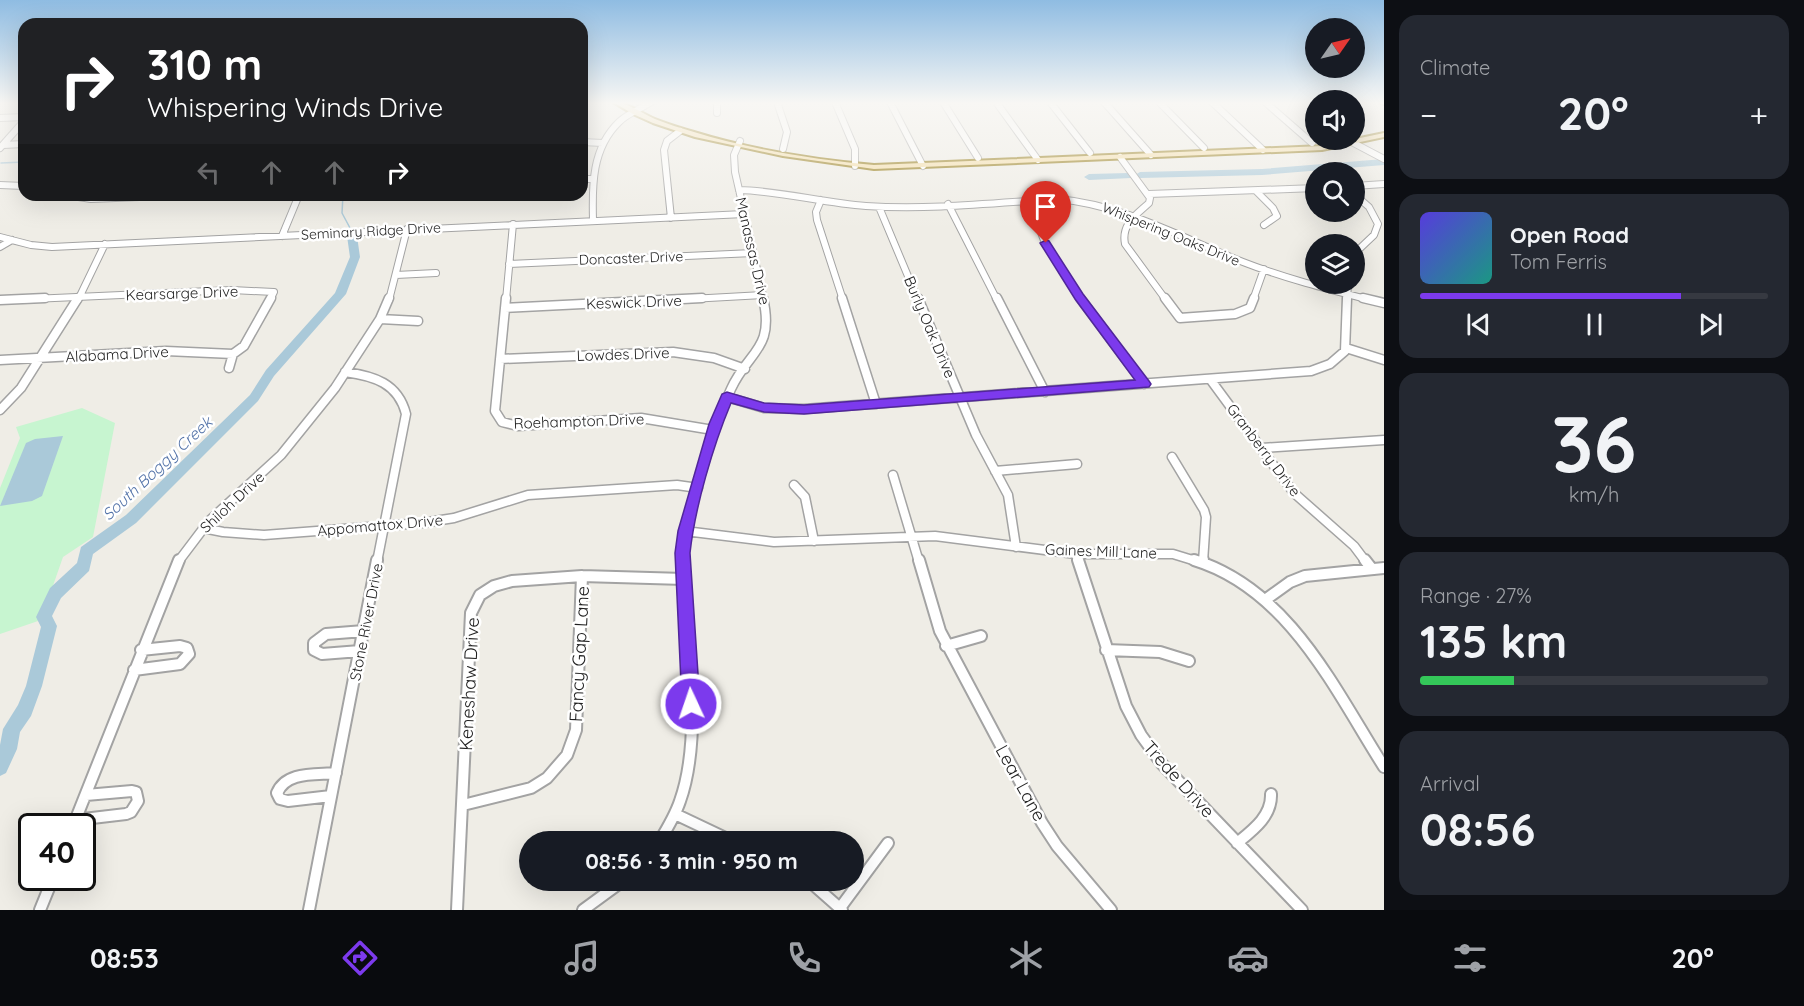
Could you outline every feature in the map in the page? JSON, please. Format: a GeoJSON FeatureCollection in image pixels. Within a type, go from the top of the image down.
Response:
{"type":"FeatureCollection","features":[{"type":"Feature","properties":{"kind":"main road"},"geometry":{"type":"LineString","coordinates":[[747,144],[856,164],[1036,158],[1090,153],[1305,147]]}},
{"type":"Feature","properties":{"kind":"main road"},"geometry":{"type":"LineString","coordinates":[[750,144],[856,164]]}},
{"type":"Feature","properties":{"kind":"main road"},"geometry":{"type":"LineString","coordinates":[[922,163],[978,158],[1120,157],[1204,148],[1261,148],[1297,144]]}},
{"type":"Feature","properties":{"kind":"street"},"geometry":{"type":"LineString","coordinates":[[593,220],[592,179],[602,144]]}},
{"type":"Feature","properties":{"kind":"street"},"geometry":{"type":"LineString","coordinates":[[666,144],[664,150],[671,218]]}},
{"type":"Feature","properties":{"kind":"street","name":"Manassas Drive"},"geometry":{"type":"LineString","coordinates":[[665,831],[675,814],[684,787],[692,744],[684,579],[685,531],[714,430],[727,397],[758,351],[765,333],[767,315],[734,164],[739,144]]}},
{"type":"Feature","properties":{"kind":"street"},"geometry":{"type":"LineString","coordinates":[[783,149],[784,144]]}},
{"type":"Feature","properties":{"kind":"street"},"geometry":{"type":"LineString","coordinates":[[853,144],[856,164]]}},
{"type":"Feature","properties":{"kind":"street"},"geometry":{"type":"LineString","coordinates":[[912,144],[922,163]]}},
{"type":"Feature","properties":{"kind":"street"},"geometry":{"type":"LineString","coordinates":[[970,144],[978,158]]}},
{"type":"Feature","properties":{"kind":"street"},"geometry":{"type":"LineString","coordinates":[[1026,144],[1036,158]]}},
{"type":"Feature","properties":{"kind":"street"},"geometry":{"type":"LineString","coordinates":[[1083,144],[1090,153]]}},
{"type":"Feature","properties":{"kind":"street"},"geometry":{"type":"LineString","coordinates":[[1141,144],[1149,153]]}},
{"type":"Feature","properties":{"kind":"street"},"geometry":{"type":"LineString","coordinates":[[1201,144],[1204,148]]}},
{"type":"Feature","properties":{"kind":"street"},"geometry":{"type":"LineString","coordinates":[[1257,144],[1261,148]]}},
{"type":"Feature","properties":{"kind":"street"},"geometry":{"type":"LineString","coordinates":[[2,147],[18,145]]}},
{"type":"Feature","properties":{"kind":"street"},"geometry":{"type":"LineString","coordinates":[[1365,148],[1384,159]]}},
{"type":"Feature","properties":{"kind":"street"},"geometry":{"type":"LineString","coordinates":[[1120,157],[1149,194],[1149,203],[1133,217],[1123,231],[1125,244],[1180,318],[1235,314],[1250,308],[1264,269]]}},
{"type":"Feature","properties":{"kind":"street"},"geometry":{"type":"LineString","coordinates":[[1365,185],[1384,184]]}},
{"type":"Feature","properties":{"kind":"street"},"geometry":{"type":"LineString","coordinates":[[0,185],[18,186]]}},
{"type":"Feature","properties":{"kind":"street"},"geometry":{"type":"LineString","coordinates":[[1149,194],[1305,189]]}},
{"type":"Feature","properties":{"kind":"street","name":"Whispering Oaks Drive"},"geometry":{"type":"LineString","coordinates":[[739,190],[772,190],[855,206],[879,207],[1081,201],[1107,207],[1264,269],[1305,281]]}},
{"type":"Feature","properties":{"kind":"street"},"geometry":{"type":"LineString","coordinates":[[1256,191],[1273,208],[1277,216],[1264,225]]}},
{"type":"Feature","properties":{"kind":"street"},"geometry":{"type":"LineString","coordinates":[[821,200],[816,212],[817,220],[876,404]]}},
{"type":"Feature","properties":{"kind":"street"},"geometry":{"type":"LineString","coordinates":[[282,236],[297,201]]}},
{"type":"Feature","properties":{"kind":"street"},"geometry":{"type":"LineString","coordinates":[[1029,201],[1046,243],[1066,277],[1144,384]]}},
{"type":"Feature","properties":{"kind":"street"},"geometry":{"type":"LineString","coordinates":[[948,204],[1045,392]]}},
{"type":"Feature","properties":{"kind":"street"},"geometry":{"type":"LineString","coordinates":[[1365,204],[1374,213],[1380,233],[1365,245]]}},
{"type":"Feature","properties":{"kind":"street","name":"Burly Oak Drive"},"geometry":{"type":"LineString","coordinates":[[879,207],[975,435],[1008,495],[1016,547]]}},
{"type":"Feature","properties":{"kind":"street","name":"Seminary Ridge Drive"},"geometry":{"type":"LineString","coordinates":[[0,237],[46,247],[744,214]]}},
{"type":"Feature","properties":{"kind":"street","name":"Roehampton Drive"},"geometry":{"type":"LineString","coordinates":[[513,224],[495,411],[502,422],[508,424],[641,418],[714,430]]}},
{"type":"Feature","properties":{"kind":"street","name":"Shiloh Drive"},"geometry":{"type":"LineString","coordinates":[[78,813],[175,565],[202,528],[293,442],[326,402],[380,319],[396,275],[407,229]]}},
{"type":"Feature","properties":{"kind":"street"},"geometry":{"type":"LineString","coordinates":[[0,247],[12,240]]}},
{"type":"Feature","properties":{"kind":"street"},"geometry":{"type":"LineString","coordinates":[[0,410],[16,395],[79,297],[105,244]]}},
{"type":"Feature","properties":{"kind":"street","name":"Doncaster Drive"},"geometry":{"type":"LineString","coordinates":[[509,264],[753,253]]}},
{"type":"Feature","properties":{"kind":"street"},"geometry":{"type":"LineString","coordinates":[[396,275],[436,273]]}},
{"type":"Feature","properties":{"kind":"street","name":"Kearsarge Drive"},"geometry":{"type":"LineString","coordinates":[[0,300],[232,290],[274,292],[244,346],[233,354],[229,368]]}},
{"type":"Feature","properties":{"kind":"street"},"geometry":{"type":"LineString","coordinates":[[727,397],[776,410],[1045,392],[1311,370],[1330,364],[1346,348],[1348,294]]}},
{"type":"Feature","properties":{"kind":"street","name":"Whispering Oaks Drive"},"geometry":{"type":"LineString","coordinates":[[1352,294],[1384,303]]}},
{"type":"Feature","properties":{"kind":"street","name":"Keswick Drive"},"geometry":{"type":"LineString","coordinates":[[505,308],[763,295]]}},
{"type":"Feature","properties":{"kind":"street"},"geometry":{"type":"LineString","coordinates":[[380,319],[418,321]]}},
{"type":"Feature","properties":{"kind":"street"},"geometry":{"type":"LineString","coordinates":[[1346,348],[1384,360]]}},
{"type":"Feature","properties":{"kind":"street","name":"Alabama Drive"},"geometry":{"type":"LineString","coordinates":[[0,360],[166,351],[233,354]]}},
{"type":"Feature","properties":{"kind":"street","name":"Lowdes Drive"},"geometry":{"type":"LineString","coordinates":[[500,359],[673,352],[714,358],[745,369]]}},
{"type":"Feature","properties":{"kind":"street","name":"Stone River Drive"},"geometry":{"type":"LineString","coordinates":[[309,910],[405,423],[405,406],[398,393],[387,383],[368,375],[345,372]]}},
{"type":"Feature","properties":{"kind":"street","name":"Granberry Drive"},"geometry":{"type":"LineString","coordinates":[[1210,379],[1301,500],[1354,546],[1372,569]]}},
{"type":"Feature","properties":{"kind":"street"},"geometry":{"type":"LineString","coordinates":[[1262,448],[1384,440]]}},
{"type":"Feature","properties":{"kind":"street"},"geometry":{"type":"LineString","coordinates":[[1172,457],[1204,510],[1206,518],[1203,563]]}},
{"type":"Feature","properties":{"kind":"street"},"geometry":{"type":"LineString","coordinates":[[995,471],[1077,464]]}},
{"type":"Feature","properties":{"kind":"street","name":"Lear Lane"},"geometry":{"type":"LineString","coordinates":[[893,475],[930,607],[946,646],[1056,846],[1111,910]]}},
{"type":"Feature","properties":{"kind":"street","name":"Appomattox Drive"},"geometry":{"type":"LineString","coordinates":[[202,528],[227,534],[255,535],[385,525],[442,520],[528,495],[677,486],[698,488]]}},
{"type":"Feature","properties":{"kind":"street"},"geometry":{"type":"LineString","coordinates":[[794,486],[805,497],[814,541]]}},
{"type":"Feature","properties":{"kind":"street","name":"Gaines Mill Lane"},"geometry":{"type":"LineString","coordinates":[[685,531],[762,541],[949,536],[1076,554],[1159,553],[1203,563],[1236,580],[1265,600],[1304,642],[1384,767]]}},
{"type":"Feature","properties":{"kind":"street","name":"Trede Drive"},"geometry":{"type":"LineString","coordinates":[[1076,554],[1126,706],[1146,744],[1162,764],[1302,910]]}},
{"type":"Feature","properties":{"kind":"street"},"geometry":{"type":"LineString","coordinates":[[1265,600],[1290,582],[1305,576],[1384,568]]}},
{"type":"Feature","properties":{"kind":"street","name":"Keneshaw Drive"},"geometry":{"type":"LineString","coordinates":[[457,910],[471,613],[475,601],[486,590],[501,583],[582,576],[684,579]]}},
{"type":"Feature","properties":{"kind":"street","name":"Fancy Gap Lane"},"geometry":{"type":"LineString","coordinates":[[463,805],[531,788],[548,778],[567,755],[576,730],[582,576]]}},
{"type":"Feature","properties":{"kind":"street"},"geometry":{"type":"LineString","coordinates":[[360,651],[322,654],[314,650],[314,643],[326,634],[364,631]]}},
{"type":"Feature","properties":{"kind":"street"},"geometry":{"type":"LineString","coordinates":[[946,646],[981,636]]}},
{"type":"Feature","properties":{"kind":"street"},"geometry":{"type":"LineString","coordinates":[[134,670],[180,664],[189,654],[187,648],[180,646],[141,650]]}},
{"type":"Feature","properties":{"kind":"street"},"geometry":{"type":"LineString","coordinates":[[1106,650],[1161,651],[1173,653],[1189,661]]}},
{"type":"Feature","properties":{"kind":"street"},"geometry":{"type":"LineString","coordinates":[[331,796],[288,801],[280,799],[277,793],[281,783],[291,777],[336,773]]}},
{"type":"Feature","properties":{"kind":"street"},"geometry":{"type":"LineString","coordinates":[[86,795],[136,792],[138,801],[131,812],[96,819]]}},
{"type":"Feature","properties":{"kind":"street"},"geometry":{"type":"LineString","coordinates":[[1237,843],[1268,813],[1272,800],[1271,794]]}},
{"type":"Feature","properties":{"kind":"street"},"geometry":{"type":"LineString","coordinates":[[675,814],[711,831]]}},
{"type":"Feature","properties":{"kind":"street"},"geometry":{"type":"LineString","coordinates":[[821,891],[841,909],[888,843]]}},
{"type":"Feature","properties":{"kind":"street"},"geometry":{"type":"LineString","coordinates":[[40,910],[48,891]]}},
{"type":"Feature","properties":{"kind":"street"},"geometry":{"type":"LineString","coordinates":[[583,910],[609,891]]}},
{"type":"Feature","properties":{"kind":"green space"},"geometry":{"type":"Polygon","coordinates":[[[82,408],[115,423],[93,537],[63,557],[41,620],[0,634],[0,488],[20,438],[16,427],[82,408]]]}},
{"type":"Feature","properties":{"kind":"water"},"geometry":{"type":"Polygon","coordinates":[[[63,436],[42,496],[32,501],[0,506],[26,443],[35,439],[63,436]]]}},
{"type":"Feature","properties":{"kind":"waterway"},"geometry":{"type":"LineString","coordinates":[[1,163],[18,162]]}},
{"type":"Feature","properties":{"kind":"waterway"},"geometry":{"type":"LineString","coordinates":[[1140,175],[1262,172],[1384,162]]}},
{"type":"Feature","properties":{"kind":"waterway"},"geometry":{"type":"LineString","coordinates":[[1089,177],[1128,176]]}},
{"type":"Feature","properties":{"kind":"waterway","name":"South Boggy Creek"},"geometry":{"type":"LineString","coordinates":[[343,201],[342,213],[350,228]]}},
{"type":"Feature","properties":{"kind":"waterway","name":"South Boggy Creek"},"geometry":{"type":"LineString","coordinates":[[0,767],[8,749],[12,729],[25,710],[34,686],[49,626],[44,617],[55,593],[84,566],[86,551],[131,519],[254,398],[270,373],[340,294],[355,257],[352,236]]}},
{"type":"Feature","properties":{"kind":"route"},"geometry":{"type":"LineString","coordinates":[[691,704],[682,553],[685,531],[715,424],[727,397],[776,410],[1144,384],[1079,297],[1046,243]]}}]}
